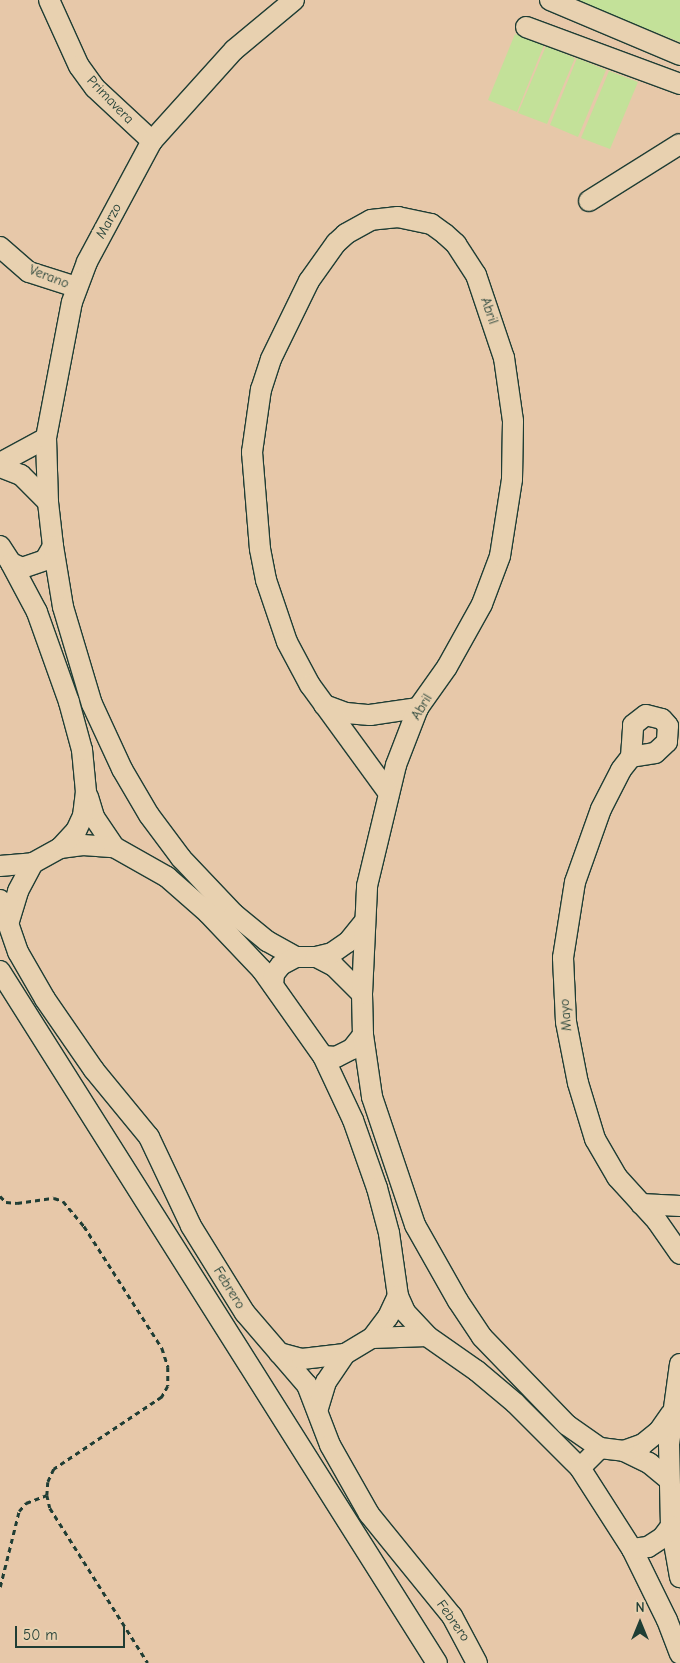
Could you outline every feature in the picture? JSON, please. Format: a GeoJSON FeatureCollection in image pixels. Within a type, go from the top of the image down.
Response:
{"type":"FeatureCollection","features":[{"type":"Feature","properties":{"kind":"street","name":"Primavera"},"geometry":{"type":"LineString","coordinates":[[49,0],[79,66],[95,88],[152,141]]}},
{"type":"Feature","properties":{"kind":"street","name":"Marzo"},"geometry":{"type":"LineString","coordinates":[[294,0],[234,50],[152,141],[76,288],[46,438],[48,502],[53,546],[71,638],[103,731],[149,815],[181,858],[234,914],[267,941],[296,957]]}},
{"type":"Feature","properties":{"kind":"street"},"geometry":{"type":"LineString","coordinates":[[550,0],[680,55]]}},
{"type":"Feature","properties":{"kind":"street"},"geometry":{"type":"LineString","coordinates":[[526,27],[680,84]]}},
{"type":"Feature","properties":{"kind":"street"},"geometry":{"type":"LineString","coordinates":[[589,201],[680,144]]}},
{"type":"Feature","properties":{"kind":"street","name":"Abril"},"geometry":{"type":"LineString","coordinates":[[362,994],[364,922],[371,864],[388,792],[418,708],[466,634],[495,570],[510,504],[513,422],[504,358],[476,276],[456,244],[445,234],[431,224],[398,218],[371,220],[356,227],[336,243],[322,260],[294,308],[271,359],[256,418],[253,492],[266,580],[299,668],[388,792]]}},
{"type":"Feature","properties":{"kind":"street","name":"Verano"},"geometry":{"type":"LineString","coordinates":[[0,246],[29,272],[76,288]]}},
{"type":"Feature","properties":{"kind":"street"},"geometry":{"type":"LineString","coordinates":[[0,463],[46,438]]}},
{"type":"Feature","properties":{"kind":"street"},"geometry":{"type":"LineString","coordinates":[[0,467],[21,475],[48,502]]}},
{"type":"Feature","properties":{"kind":"street"},"geometry":{"type":"LineString","coordinates":[[5,554],[22,568],[32,567],[45,560],[53,546]]}},
{"type":"Feature","properties":{"kind":"street"},"geometry":{"type":"LineString","coordinates":[[5,554],[51,647],[79,741],[86,792],[94,817],[114,847]]}},
{"type":"Feature","properties":{"kind":"street"},"geometry":{"type":"LineString","coordinates":[[324,705],[346,713],[370,715],[418,708]]}},
{"type":"Feature","properties":{"kind":"street"},"geometry":{"type":"LineString","coordinates":[[79,741],[94,732],[103,731]]}},
{"type":"Feature","properties":{"kind":"street","name":"Mayo"},"geometry":{"type":"LineString","coordinates":[[631,757],[621,770],[601,809],[575,882],[566,928],[563,986],[570,1051],[586,1115],[605,1157],[680,1254]]}},
{"type":"Feature","properties":{"kind":"street"},"geometry":{"type":"LineString","coordinates":[[0,866],[33,863],[60,848],[76,832],[83,816],[86,792]]}},
{"type":"Feature","properties":{"kind":"street"},"geometry":{"type":"LineString","coordinates":[[60,848],[83,845],[114,847],[167,877],[239,944],[273,985],[323,1056],[353,1120],[389,1233],[398,1296],[412,1323],[427,1336],[477,1371],[522,1410],[580,1468],[632,1549],[680,1654]]}},
{"type":"Feature","properties":{"kind":"street"},"geometry":{"type":"LineString","coordinates":[[167,877],[181,858]]}},
{"type":"Feature","properties":{"kind":"street"},"geometry":{"type":"LineString","coordinates":[[9,921],[18,891],[33,863]]}},
{"type":"Feature","properties":{"kind":"street","name":"Febrero"},"geometry":{"type":"LineString","coordinates":[[0,900],[9,921],[18,952],[45,999],[94,1070],[149,1137],[196,1234],[244,1313],[307,1384],[318,1408],[330,1445],[369,1514],[452,1616],[477,1663]]}},
{"type":"Feature","properties":{"kind":"street"},"geometry":{"type":"LineString","coordinates":[[273,985],[274,974],[282,965],[296,957],[316,957],[332,953],[348,942],[364,922]]}},
{"type":"Feature","properties":{"kind":"street"},"geometry":{"type":"LineString","coordinates":[[316,957],[334,966],[362,994],[363,1036],[372,1097],[414,1225],[458,1302],[494,1351],[567,1425],[600,1448],[624,1451],[649,1463],[669,1480]]}},
{"type":"Feature","properties":{"kind":"street"},"geometry":{"type":"LineString","coordinates":[[0,971],[437,1663]]}},
{"type":"Feature","properties":{"kind":"street"},"geometry":{"type":"LineString","coordinates":[[323,1056],[336,1056],[352,1049],[363,1036]]}},
{"type":"Feature","properties":{"kind":"street"},"geometry":{"type":"LineString","coordinates":[[641,1204],[680,1206]]}},
{"type":"Feature","properties":{"kind":"street"},"geometry":{"type":"LineString","coordinates":[[389,1233],[414,1225]]}},
{"type":"Feature","properties":{"kind":"street"},"geometry":{"type":"LineString","coordinates":[[318,1408],[326,1382],[345,1354],[372,1338],[388,1317],[398,1296]]}},
{"type":"Feature","properties":{"kind":"street"},"geometry":{"type":"LineString","coordinates":[[372,1338],[427,1336]]}},
{"type":"Feature","properties":{"kind":"street"},"geometry":{"type":"LineString","coordinates":[[477,1371],[494,1351]]}},
{"type":"Feature","properties":{"kind":"street"},"geometry":{"type":"LineString","coordinates":[[280,1353],[302,1358],[345,1354]]}},
{"type":"Feature","properties":{"kind":"street"},"geometry":{"type":"LineString","coordinates":[[680,1364],[671,1414],[669,1480],[671,1526],[680,1577]]}},
{"type":"Feature","properties":{"kind":"street"},"geometry":{"type":"LineString","coordinates":[[624,1451],[643,1444],[659,1431],[671,1414]]}},
{"type":"Feature","properties":{"kind":"street"},"geometry":{"type":"LineString","coordinates":[[580,1468],[600,1448]]}},
{"type":"Feature","properties":{"kind":"street"},"geometry":{"type":"LineString","coordinates":[[632,1549],[648,1547],[662,1538],[671,1526]]}},
{"type":"Feature","properties":{"kind":"path"},"geometry":{"type":"LineString","coordinates":[[0,1196],[6,1202],[17,1203],[54,1198],[63,1201],[84,1226],[162,1348],[168,1367],[168,1386],[162,1397],[54,1470],[48,1482],[47,1495],[50,1508],[148,1663]]}},
{"type":"Feature","properties":{"kind":"path"},"geometry":{"type":"LineString","coordinates":[[0,1587],[19,1511],[26,1503],[47,1495]]}},
{"type":"Feature","properties":{"kind":"green space"},"geometry":{"type":"Polygon","coordinates":[[[575,0],[680,0],[680,42],[583,4],[575,0]]]}},
{"type":"Feature","properties":{"kind":"green space"},"geometry":{"type":"Polygon","coordinates":[[[515,34],[544,45],[517,112],[488,100],[515,34]]]}},
{"type":"Feature","properties":{"kind":"green space"},"geometry":{"type":"Polygon","coordinates":[[[546,46],[575,58],[547,124],[518,113],[546,46]]]}},
{"type":"Feature","properties":{"kind":"green space"},"geometry":{"type":"Polygon","coordinates":[[[577,58],[606,70],[578,137],[550,125],[577,58]]]}},
{"type":"Feature","properties":{"kind":"green space"},"geometry":{"type":"Polygon","coordinates":[[[609,71],[638,82],[610,149],[581,138],[609,71]]]}}]}
